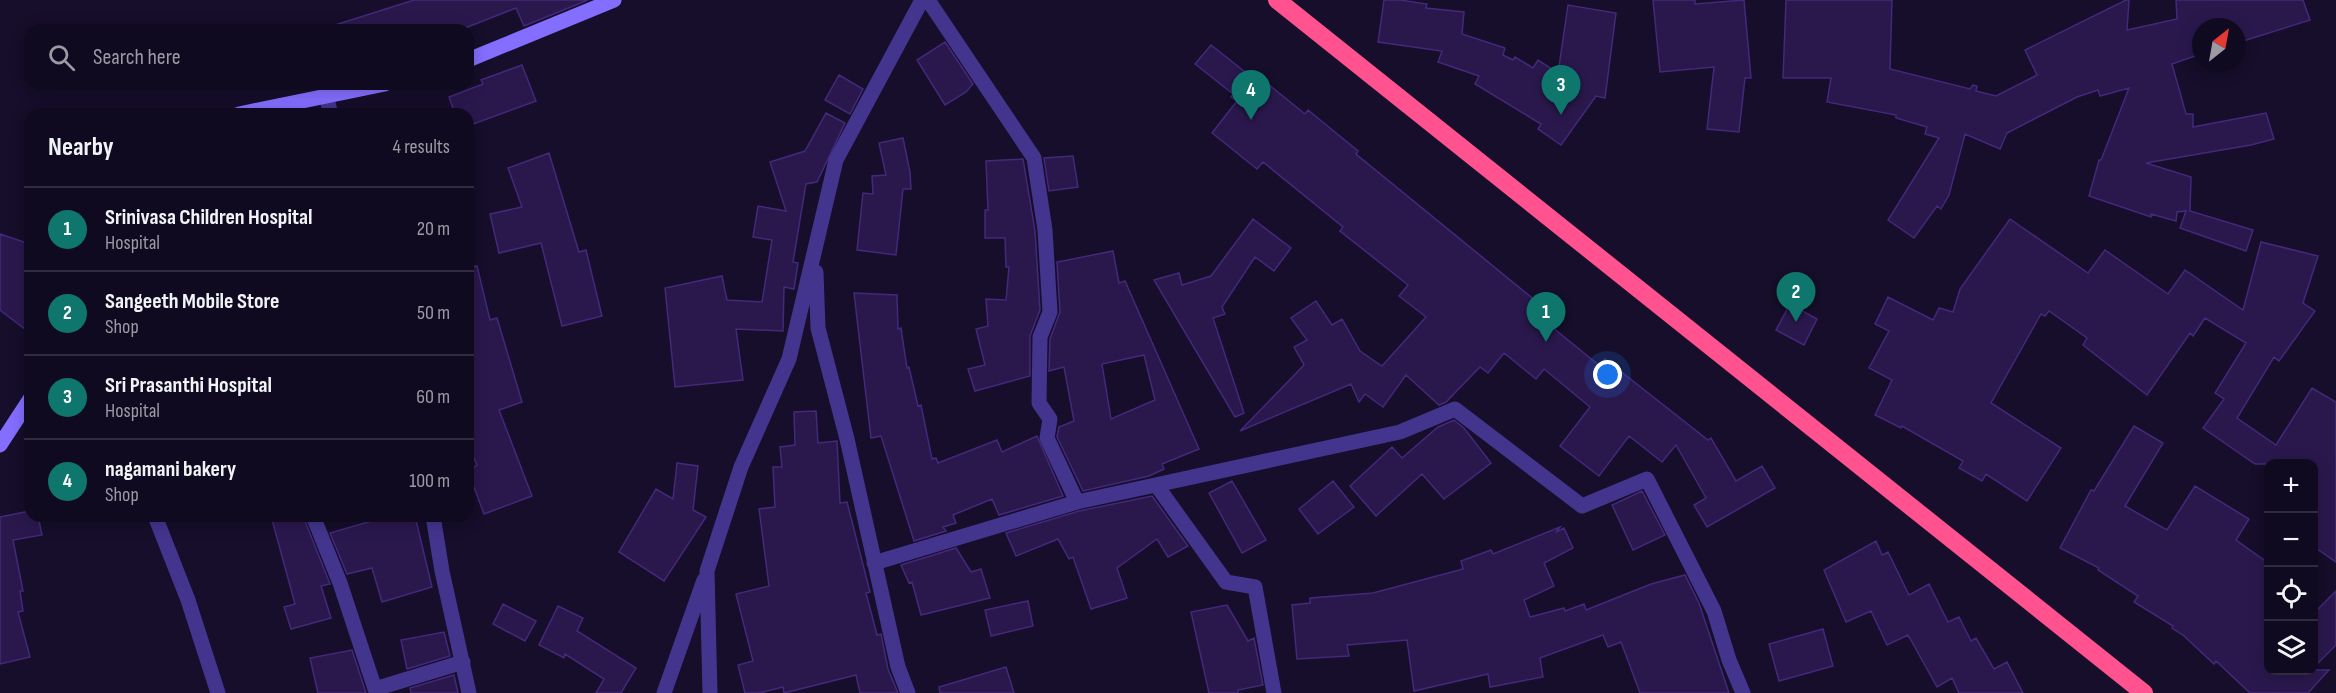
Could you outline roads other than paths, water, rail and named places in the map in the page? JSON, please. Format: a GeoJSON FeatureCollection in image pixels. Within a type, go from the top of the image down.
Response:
{"type":"FeatureCollection","features":[{"type":"Feature","properties":{"kind":"highway"},"geometry":{"type":"LineString","coordinates":[[1277,0],[2144,693]]}},
{"type":"Feature","properties":{"kind":"street"},"geometry":{"type":"LineString","coordinates":[[474,58],[614,0]]}},
{"type":"Feature","properties":{"kind":"street"},"geometry":{"type":"LineString","coordinates":[[664,693],[741,467],[789,359],[836,160],[922,0]]}},
{"type":"Feature","properties":{"kind":"street"},"geometry":{"type":"LineString","coordinates":[[928,0],[1034,158],[1045,230],[1050,312],[1040,337],[1040,403],[1050,419],[1047,438],[1077,502]]}},
{"type":"Feature","properties":{"kind":"street"},"geometry":{"type":"LineString","coordinates":[[268,108],[356,90]]}},
{"type":"Feature","properties":{"kind":"street"},"geometry":{"type":"LineString","coordinates":[[326,96],[329,108]]}},
{"type":"Feature","properties":{"kind":"street"},"geometry":{"type":"LineString","coordinates":[[816,251],[818,328],[847,439],[898,667],[908,693]]}},
{"type":"Feature","properties":{"kind":"street"},"geometry":{"type":"LineString","coordinates":[[0,445],[24,408]]}},
{"type":"Feature","properties":{"kind":"street"},"geometry":{"type":"LineString","coordinates":[[874,563],[1077,502],[1400,432],[1455,409],[1582,506],[1647,478],[1714,611],[1729,660],[1743,693]]}},
{"type":"Feature","properties":{"kind":"street"},"geometry":{"type":"LineString","coordinates":[[1157,486],[1226,582],[1255,587],[1274,693]]}},
{"type":"Feature","properties":{"kind":"street"},"geometry":{"type":"LineString","coordinates":[[157,522],[188,600],[218,693]]}},
{"type":"Feature","properties":{"kind":"street"},"geometry":{"type":"LineString","coordinates":[[315,522],[340,583],[375,689],[463,662]]}},
{"type":"Feature","properties":{"kind":"street"},"geometry":{"type":"LineString","coordinates":[[434,522],[442,571],[469,693]]}},
{"type":"Feature","properties":{"kind":"street"},"geometry":{"type":"LineString","coordinates":[[707,571],[710,693]]}},
{"type":"Feature","properties":{"kind":"place","name":"Sri Prasanthi Hospital"},"geometry":{"type":"Point","coordinates":[1561,115]}},
{"type":"Feature","properties":{"kind":"place","name":"nagamani bakery"},"geometry":{"type":"Point","coordinates":[1251,120]}},
{"type":"Feature","properties":{"kind":"place","name":"Sangeeth Mobile Store"},"geometry":{"type":"Point","coordinates":[1796,322]}},
{"type":"Feature","properties":{"kind":"place","name":"Srinivasa Children Hospital"},"geometry":{"type":"Point","coordinates":[1546,342]}}]}
